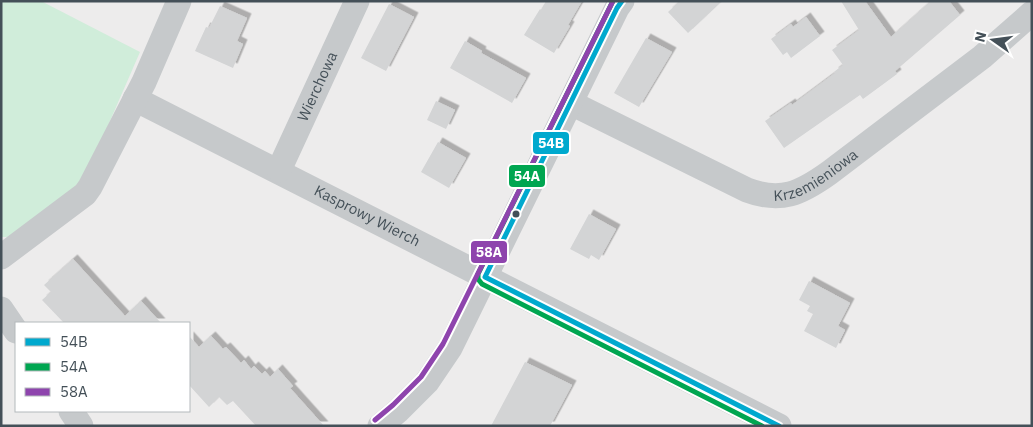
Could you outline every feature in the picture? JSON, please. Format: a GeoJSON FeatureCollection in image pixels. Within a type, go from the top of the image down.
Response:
{"type":"FeatureCollection","features":[{"type":"Feature","properties":{"kind":"street"},"geometry":{"type":"LineString","coordinates":[[4,252],[85,194],[95,179],[135,99],[179,1]]}},
{"type":"Feature","properties":{"kind":"street","name":"Wierchowa"},"geometry":{"type":"LineString","coordinates":[[279,170],[357,1]]}},
{"type":"Feature","properties":{"kind":"street"},"geometry":{"type":"LineString","coordinates":[[380,426],[427,382],[450,348],[622,1]]}},
{"type":"Feature","properties":{"kind":"street","name":"Krzemieniowa"},"geometry":{"type":"LineString","coordinates":[[571,103],[747,190],[768,196],[786,196],[807,188],[829,173],[982,57],[1032,13]]}},
{"type":"Feature","properties":{"kind":"street","name":"Kasprowy Wierch"},"geometry":{"type":"LineString","coordinates":[[135,99],[279,170],[779,426]]}},
{"type":"Feature","properties":{"kind":"street"},"geometry":{"type":"LineString","coordinates":[[1,309],[15,330]]}},
{"type":"Feature","properties":{"kind":"street"},"geometry":{"type":"LineString","coordinates":[[72,412],[81,426]]}},
{"type":"Feature","properties":{"kind":"green space"},"geometry":{"type":"Polygon","coordinates":[[[1,1],[41,1],[140,52],[83,179],[67,195],[8,237],[1,237],[1,1]]]}},
{"type":"Feature","properties":{"kind":"building"},"geometry":{"type":"Polygon","coordinates":[[[546,1],[582,1],[554,53],[524,35],[546,1]]]}},
{"type":"Feature","properties":{"kind":"building"},"geometry":{"type":"Polygon","coordinates":[[[680,1],[722,1],[688,33],[668,12],[680,1]]]}},
{"type":"Feature","properties":{"kind":"building"},"geometry":{"type":"Polygon","coordinates":[[[841,1],[865,1],[891,37],[931,1],[949,1],[960,15],[895,71],[897,74],[863,99],[860,95],[784,148],[765,121],[791,103],[792,105],[843,65],[832,50],[859,30],[841,1]]]}},
{"type":"Feature","properties":{"kind":"building"},"geometry":{"type":"Polygon","coordinates":[[[389,4],[414,17],[386,71],[361,58],[389,4]]]}},
{"type":"Feature","properties":{"kind":"building"},"geometry":{"type":"Polygon","coordinates":[[[220,6],[247,18],[237,41],[243,44],[233,68],[195,51],[206,27],[209,28],[220,6]]]}},
{"type":"Feature","properties":{"kind":"building"},"geometry":{"type":"Polygon","coordinates":[[[806,17],[820,36],[791,58],[787,52],[783,55],[771,39],[791,24],[793,27],[806,17]]]}},
{"type":"Feature","properties":{"kind":"building"},"geometry":{"type":"Polygon","coordinates":[[[646,38],[672,52],[639,107],[614,93],[646,38]]]}},
{"type":"Feature","properties":{"kind":"building"},"geometry":{"type":"Polygon","coordinates":[[[465,41],[482,51],[481,53],[526,78],[512,103],[450,68],[465,41]]]}},
{"type":"Feature","properties":{"kind":"building"},"geometry":{"type":"Polygon","coordinates":[[[436,101],[455,110],[446,129],[427,120],[436,101]]]}},
{"type":"Feature","properties":{"kind":"building"},"geometry":{"type":"Polygon","coordinates":[[[438,142],[466,158],[449,188],[421,172],[438,142]]]}},
{"type":"Feature","properties":{"kind":"building"},"geometry":{"type":"Polygon","coordinates":[[[589,214],[616,229],[599,260],[591,255],[589,259],[570,249],[589,214]]]}},
{"type":"Feature","properties":{"kind":"building"},"geometry":{"type":"Polygon","coordinates":[[[73,259],[125,316],[141,301],[160,322],[63,322],[42,300],[51,292],[44,285],[73,259]]]}},
{"type":"Feature","properties":{"kind":"building"},"geometry":{"type":"Polygon","coordinates":[[[809,281],[850,303],[838,326],[845,330],[836,348],[804,331],[813,314],[807,311],[810,306],[799,300],[809,281]]]}},
{"type":"Feature","properties":{"kind":"building"},"geometry":{"type":"Polygon","coordinates":[[[211,336],[223,349],[226,347],[241,363],[244,360],[251,369],[254,366],[262,374],[265,371],[270,377],[278,369],[293,386],[290,388],[324,426],[256,426],[233,401],[227,405],[219,397],[209,407],[190,386],[190,337],[199,347],[211,336]]]}},
{"type":"Feature","properties":{"kind":"building"},"geometry":{"type":"Polygon","coordinates":[[[525,362],[572,385],[550,426],[491,426],[525,362]]]}},
{"type":"Feature","properties":{"kind":"transit line","name":"54A"},"geometry":{"type":"LineString","coordinates":[[613,1],[478,274],[478,279],[482,284],[762,426]]}},
{"type":"Feature","properties":{"kind":"transit line","name":"58A"},"geometry":{"type":"LineString","coordinates":[[375,420],[421,377],[443,344],[613,1]]}},
{"type":"Feature","properties":{"kind":"transit line","name":"54B"},"geometry":{"type":"LineString","coordinates":[[622,1],[485,277],[779,426]]}}]}
